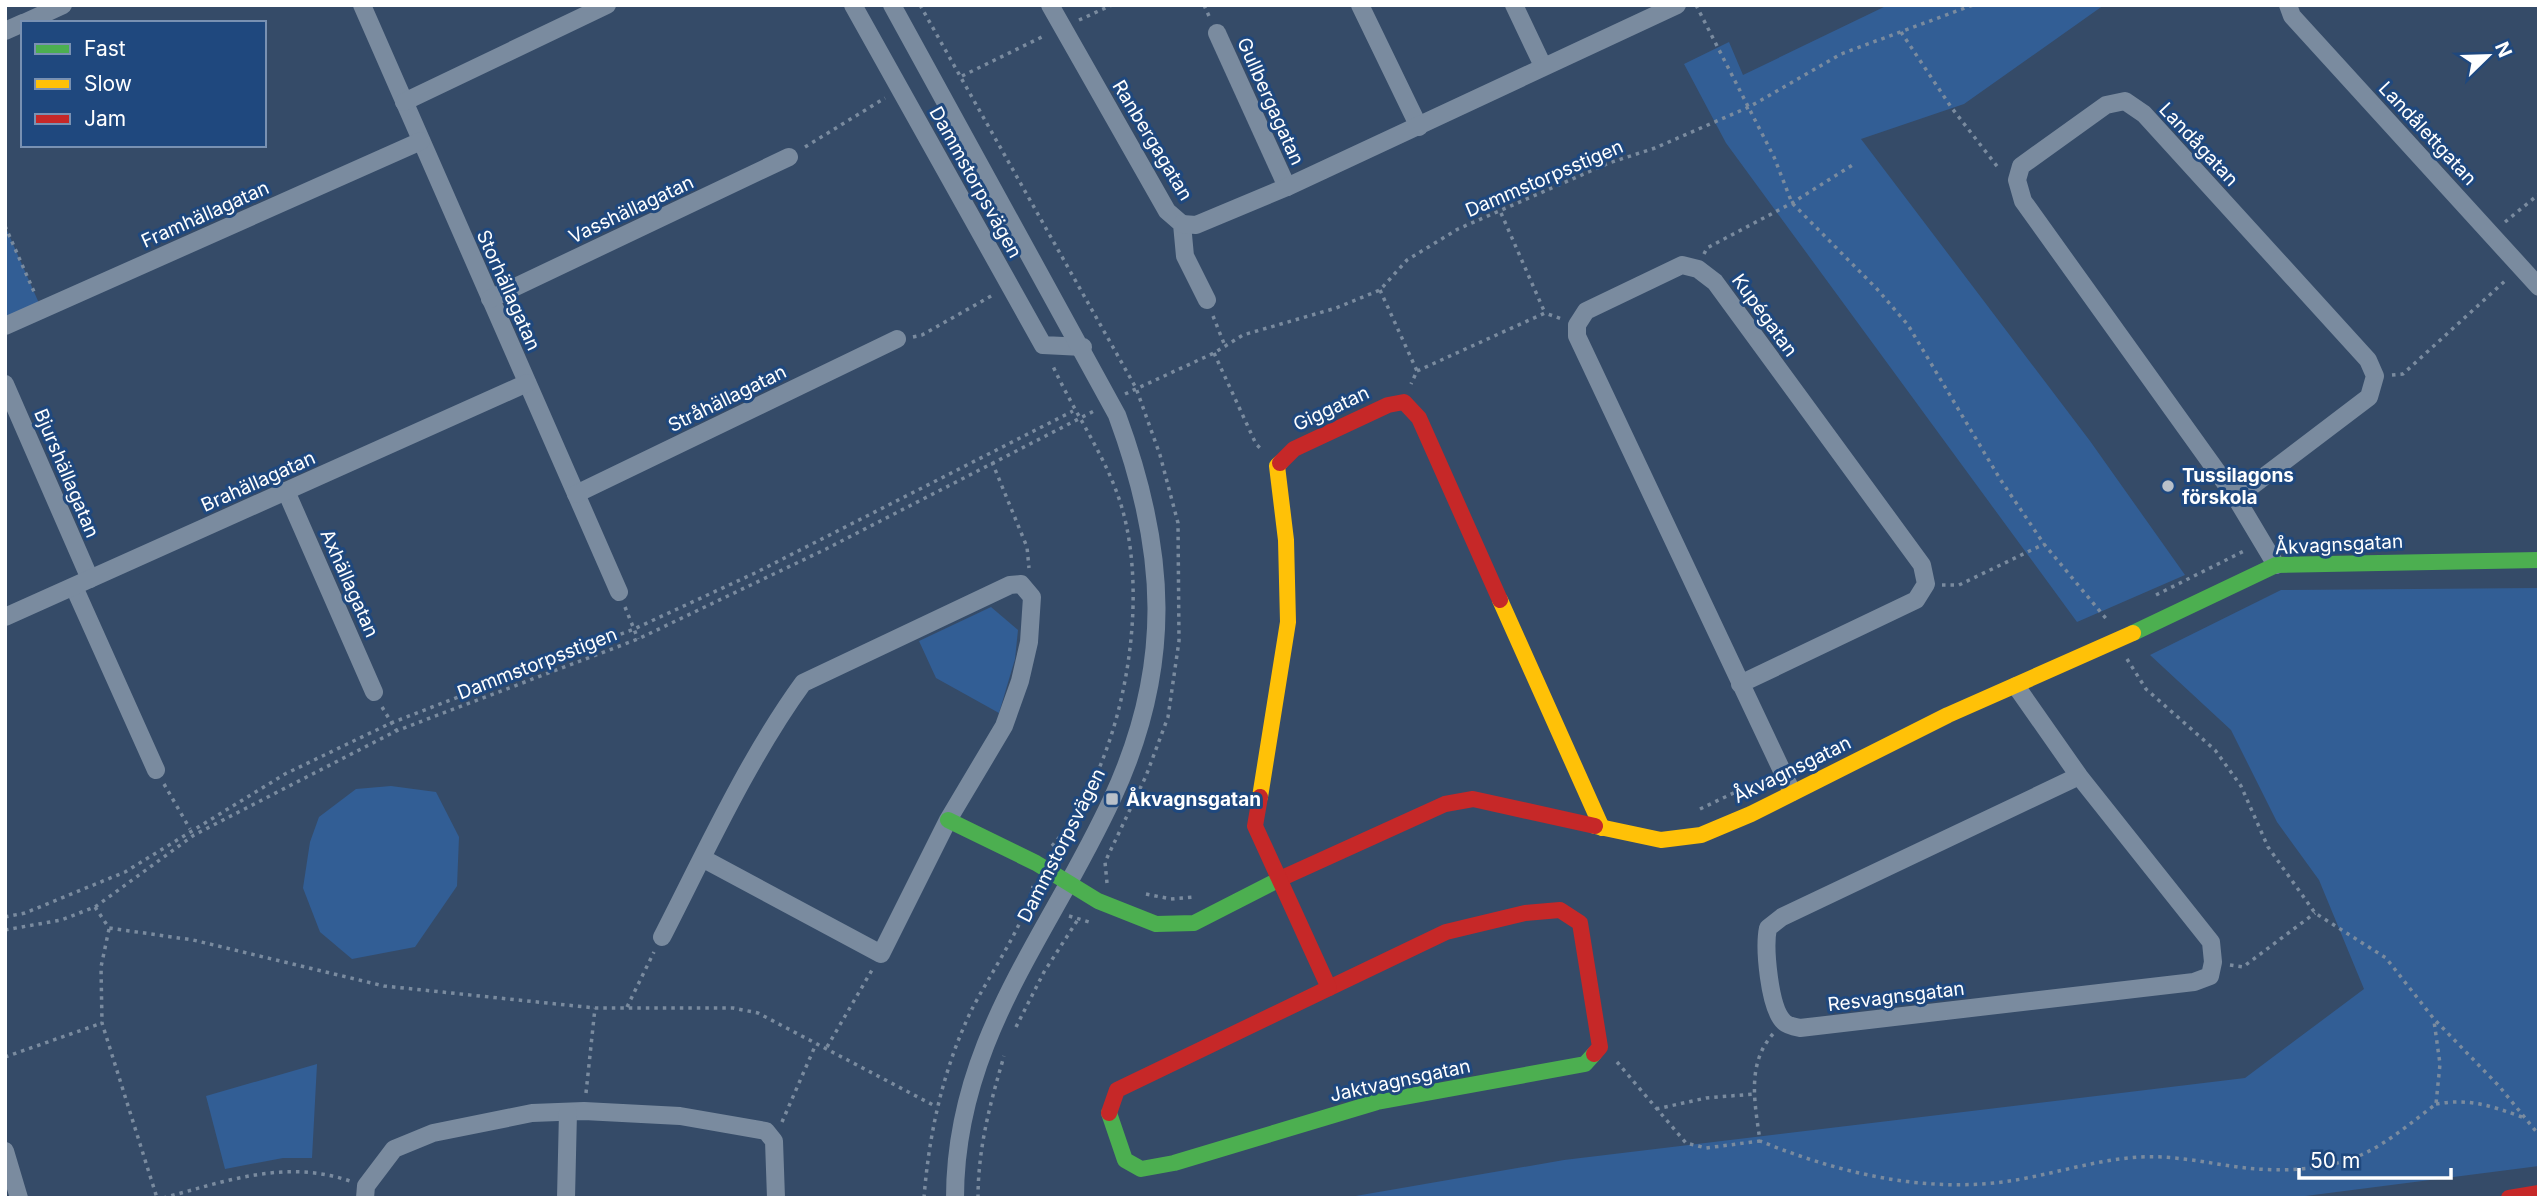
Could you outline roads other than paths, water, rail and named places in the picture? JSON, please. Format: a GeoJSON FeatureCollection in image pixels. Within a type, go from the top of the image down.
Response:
{"type":"FeatureCollection","features":[{"type":"Feature","properties":{"kind":"street"},"geometry":{"type":"LineString","coordinates":[[28,21],[63,5]]}},
{"type":"Feature","properties":{"kind":"street","name":"Storhällagatan"},"geometry":{"type":"LineString","coordinates":[[362,5],[619,592]]}},
{"type":"Feature","properties":{"kind":"street"},"geometry":{"type":"LineString","coordinates":[[404,102],[607,5]]}},
{"type":"Feature","properties":{"kind":"street","name":"Dammstorpsvägen"},"geometry":{"type":"LineString","coordinates":[[853,5],[1043,345],[1083,347]]}},
{"type":"Feature","properties":{"kind":"street","name":"Dammstorpsvägen"},"geometry":{"type":"LineString","coordinates":[[892,5],[1083,347],[1117,415],[1136,467],[1152,534],[1158,623],[1154,665],[1138,731],[1112,799],[1000,1006],[977,1066],[965,1111],[955,1198]]}},
{"type":"Feature","properties":{"kind":"street","name":"Ranbergagatan"},"geometry":{"type":"LineString","coordinates":[[1050,5],[1167,211],[1182,224],[1185,257],[1207,300]]}},
{"type":"Feature","properties":{"kind":"street"},"geometry":{"type":"LineString","coordinates":[[1360,5],[1419,127]]}},
{"type":"Feature","properties":{"kind":"street"},"geometry":{"type":"LineString","coordinates":[[1514,5],[1544,66]]}},
{"type":"Feature","properties":{"kind":"street","name":"Landålettgatan"},"geometry":{"type":"LineString","coordinates":[[2288,5],[2292,16],[2539,287]]}},
{"type":"Feature","properties":{"kind":"street","name":"Gullbergagatan"},"geometry":{"type":"LineString","coordinates":[[1182,224],[1196,225],[1287,187],[1674,6]]}},
{"type":"Feature","properties":{"kind":"street","name":"Gullbergagatan"},"geometry":{"type":"LineString","coordinates":[[1217,33],[1287,187]]}},
{"type":"Feature","properties":{"kind":"street","name":"Landågatan"},"geometry":{"type":"LineString","coordinates":[[2125,102],[2154,124],[2368,360],[2375,376],[2369,397],[2236,498],[2023,201],[2017,180],[2021,166],[2106,105],[2125,102]]}},
{"type":"Feature","properties":{"kind":"street","name":"Framhällagatan"},"geometry":{"type":"LineString","coordinates":[[5,326],[421,141]]}},
{"type":"Feature","properties":{"kind":"street","name":"Vasshällagatan"},"geometry":{"type":"LineString","coordinates":[[490,299],[789,157]]}},
{"type":"Feature","properties":{"kind":"street","name":"Kupégatan"},"geometry":{"type":"LineString","coordinates":[[1682,265],[1698,269],[1715,282],[1922,565],[1926,584],[1916,600],[1740,684],[1577,336],[1577,325],[1586,311],[1682,265]]}},
{"type":"Feature","properties":{"kind":"street","name":"Stråhällagatan"},"geometry":{"type":"LineString","coordinates":[[576,494],[897,339]]}},
{"type":"Feature","properties":{"kind":"street","name":"Brahällagatan"},"geometry":{"type":"LineString","coordinates":[[5,617],[527,383]]}},
{"type":"Feature","properties":{"kind":"street","name":"Bjurshällagatan"},"geometry":{"type":"LineString","coordinates":[[5,384],[156,770]]}},
{"type":"Feature","properties":{"kind":"street","name":"Giggatan"},"geometry":{"type":"LineString","coordinates":[[1280,879],[1255,826],[1288,622],[1286,540],[1277,483],[1278,466],[1294,449],[1388,405],[1404,402],[1419,418],[1602,828]]}},
{"type":"Feature","properties":{"kind":"street","name":"Axhällagatan"},"geometry":{"type":"LineString","coordinates":[[286,491],[374,692]]}},
{"type":"Feature","properties":{"kind":"street"},"geometry":{"type":"LineString","coordinates":[[2236,498],[2276,565]]}},
{"type":"Feature","properties":{"kind":"street","name":"Åkvagnsgatan"},"geometry":{"type":"LineString","coordinates":[[948,820],[1036,863],[1098,901],[1156,923],[1194,923],[1280,879],[1445,804],[1473,800],[1661,840],[1701,835],[1948,715],[2276,565],[2539,560]]}},
{"type":"Feature","properties":{"kind":"street"},"geometry":{"type":"LineString","coordinates":[[662,937],[702,858],[785,707],[803,683],[1010,585],[1021,584],[1032,597],[1029,642],[1020,681],[1003,726],[948,820],[881,954],[702,858]]}},
{"type":"Feature","properties":{"kind":"street"},"geometry":{"type":"LineString","coordinates":[[1740,684],[1792,792]]}},
{"type":"Feature","properties":{"kind":"street"},"geometry":{"type":"LineString","coordinates":[[2016,686],[2079,776]]}},
{"type":"Feature","properties":{"kind":"street","name":"Resvagnsgatan"},"geometry":{"type":"LineString","coordinates":[[2079,776],[2211,942],[2213,962],[2210,976],[2194,982],[1800,1028],[1784,1022],[1775,1007],[1765,944],[1768,928],[1782,917],[2079,776]]}},
{"type":"Feature","properties":{"kind":"street"},"geometry":{"type":"LineString","coordinates":[[1280,879],[1329,988]]}},
{"type":"Feature","properties":{"kind":"street","name":"Jaktvagnsgatan"},"geometry":{"type":"LineString","coordinates":[[1560,910],[1580,923],[1600,1047],[1585,1064],[1377,1102],[1174,1163],[1141,1169],[1125,1160],[1108,1110],[1116,1090],[1329,988],[1446,932],[1525,913],[1560,910]]}},
{"type":"Feature","properties":{"kind":"street"},"geometry":{"type":"LineString","coordinates":[[566,1198],[576,1112]]}},
{"type":"Feature","properties":{"kind":"street"},"geometry":{"type":"LineString","coordinates":[[365,1192],[394,1149],[433,1133],[532,1113],[576,1112],[680,1116],[766,1131],[774,1141],[776,1198]]}},
{"type":"Feature","properties":{"kind":"street"},"geometry":{"type":"LineString","coordinates":[[5,1151],[19,1198]]}},
{"type":"Feature","properties":{"kind":"street"},"geometry":{"type":"LineString","coordinates":[[2509,1198],[2539,1193]]}},
{"type":"Feature","properties":{"kind":"place","name":"Tussilagons förskola"},"geometry":{"type":"Point","coordinates":[2168,486]}},
{"type":"Feature","properties":{"kind":"place","name":"Åkvagnsgatan"},"geometry":{"type":"Point","coordinates":[1112,799]}}]}
